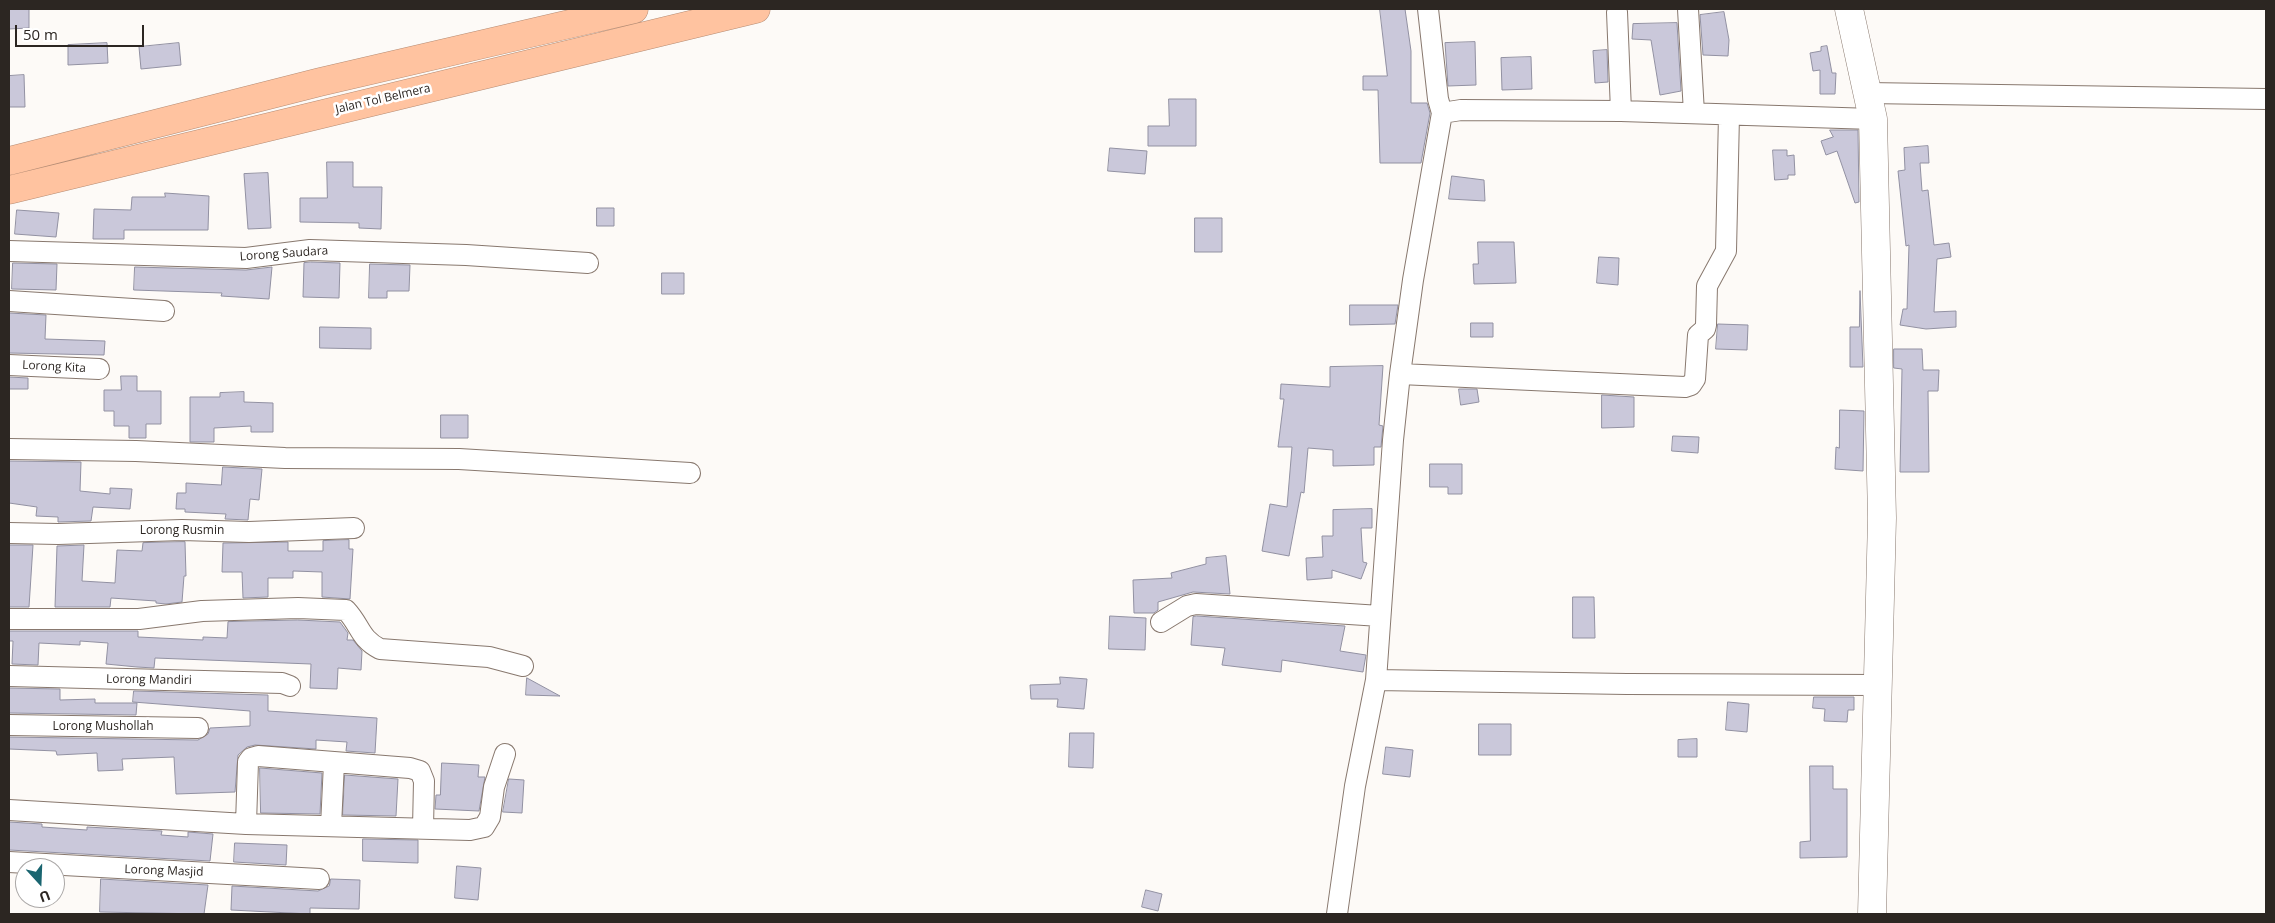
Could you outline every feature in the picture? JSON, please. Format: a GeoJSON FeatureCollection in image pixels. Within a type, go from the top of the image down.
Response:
{"type":"FeatureCollection","features":[{"type":"Feature","properties":{"kind":"highway"},"geometry":{"type":"LineString","coordinates":[[9,161],[320,82],[634,9]]}},
{"type":"Feature","properties":{"kind":"highway","name":"Jalan Tol Belmera"},"geometry":{"type":"LineString","coordinates":[[9,190],[756,9]]}},
{"type":"Feature","properties":{"kind":"street"},"geometry":{"type":"LineString","coordinates":[[1337,914],[1355,786],[1376,680],[1393,440],[1400,374],[1416,261],[1442,113],[1438,99],[1428,9]]}},
{"type":"Feature","properties":{"kind":"street"},"geometry":{"type":"LineString","coordinates":[[1688,9],[1694,113]]}},
{"type":"Feature","properties":{"kind":"street"},"geometry":{"type":"LineString","coordinates":[[1849,9],[1873,119],[1882,518],[1872,914]]}},
{"type":"Feature","properties":{"kind":"street"},"geometry":{"type":"LineString","coordinates":[[1617,12],[1621,111]]}},
{"type":"Feature","properties":{"kind":"street"},"geometry":{"type":"LineString","coordinates":[[1867,93],[2266,98]]}},
{"type":"Feature","properties":{"kind":"street"},"geometry":{"type":"LineString","coordinates":[[1442,113],[1461,110],[1621,111],[1873,119]]}},
{"type":"Feature","properties":{"kind":"street"},"geometry":{"type":"LineString","coordinates":[[1400,374],[1685,387],[1691,385],[1695,379],[1698,335],[1705,329],[1706,325],[1707,286],[1726,251],[1729,115]]}},
{"type":"Feature","properties":{"kind":"street","name":"Lorong Saudara"},"geometry":{"type":"LineString","coordinates":[[9,251],[246,258],[310,250],[466,255],[588,263]]}},
{"type":"Feature","properties":{"kind":"street"},"geometry":{"type":"LineString","coordinates":[[9,302],[164,311]]}},
{"type":"Feature","properties":{"kind":"street","name":"Lorong Kita"},"geometry":{"type":"LineString","coordinates":[[9,365],[99,369]]}},
{"type":"Feature","properties":{"kind":"street"},"geometry":{"type":"LineString","coordinates":[[9,449],[136,451],[285,458],[459,459],[690,473]]}},
{"type":"Feature","properties":{"kind":"street","name":"Lorong Rusmin"},"geometry":{"type":"LineString","coordinates":[[9,533],[58,534],[182,530],[249,532],[354,528]]}},
{"type":"Feature","properties":{"kind":"street"},"geometry":{"type":"LineString","coordinates":[[1161,622],[1187,606],[1196,604],[1380,616]]}},
{"type":"Feature","properties":{"kind":"street"},"geometry":{"type":"LineString","coordinates":[[9,619],[139,619],[202,611],[298,608],[346,610],[353,617],[367,642],[380,649],[488,657],[522,666]]}},
{"type":"Feature","properties":{"kind":"street","name":"Lorong Mandiri"},"geometry":{"type":"LineString","coordinates":[[9,676],[273,683],[290,686]]}},
{"type":"Feature","properties":{"kind":"street"},"geometry":{"type":"LineString","coordinates":[[1376,680],[1877,685]]}},
{"type":"Feature","properties":{"kind":"street","name":"Lorong Mushollah"},"geometry":{"type":"LineString","coordinates":[[9,725],[198,728]]}},
{"type":"Feature","properties":{"kind":"street"},"geometry":{"type":"LineString","coordinates":[[9,810],[246,824],[470,830],[484,827],[490,817],[494,787],[505,754]]}},
{"type":"Feature","properties":{"kind":"street"},"geometry":{"type":"LineString","coordinates":[[246,824],[248,762],[251,758],[258,756],[410,768],[420,772],[424,781],[423,828]]}},
{"type":"Feature","properties":{"kind":"street"},"geometry":{"type":"LineString","coordinates":[[331,826],[334,762]]}},
{"type":"Feature","properties":{"kind":"street","name":"Lorong Masjid"},"geometry":{"type":"LineString","coordinates":[[9,862],[319,879]]}},
{"type":"Feature","properties":{"kind":"building"},"geometry":{"type":"Polygon","coordinates":[[[9,9],[29,9],[29,28],[9,29],[9,9]]]}},
{"type":"Feature","properties":{"kind":"building"},"geometry":{"type":"Polygon","coordinates":[[[1380,9],[1405,9],[1411,51],[1411,103],[1427,103],[1430,113],[1421,163],[1380,163],[1378,90],[1363,90],[1363,76],[1387,76],[1380,9]]]}},
{"type":"Feature","properties":{"kind":"building"},"geometry":{"type":"Polygon","coordinates":[[[1724,12],[1729,40],[1728,56],[1703,55],[1700,15],[1724,12]]]}},
{"type":"Feature","properties":{"kind":"building"},"geometry":{"type":"Polygon","coordinates":[[[1677,23],[1681,91],[1660,95],[1651,40],[1632,39],[1633,24],[1677,23]]]}},
{"type":"Feature","properties":{"kind":"building"},"geometry":{"type":"Polygon","coordinates":[[[1475,42],[1476,85],[1448,86],[1445,43],[1475,42]]]}},
{"type":"Feature","properties":{"kind":"building"},"geometry":{"type":"Polygon","coordinates":[[[107,43],[108,63],[68,65],[68,45],[107,43]]]}},
{"type":"Feature","properties":{"kind":"building"},"geometry":{"type":"Polygon","coordinates":[[[179,43],[181,65],[141,69],[139,47],[179,43]]]}},
{"type":"Feature","properties":{"kind":"building"},"geometry":{"type":"Polygon","coordinates":[[[1827,46],[1832,73],[1836,73],[1835,94],[1820,94],[1820,70],[1813,71],[1810,53],[1821,51],[1821,47],[1827,46]]]}},
{"type":"Feature","properties":{"kind":"building"},"geometry":{"type":"Polygon","coordinates":[[[1607,50],[1608,82],[1595,83],[1593,51],[1607,50]]]}},
{"type":"Feature","properties":{"kind":"building"},"geometry":{"type":"Polygon","coordinates":[[[1531,57],[1532,89],[1502,90],[1501,58],[1531,57]]]}},
{"type":"Feature","properties":{"kind":"building"},"geometry":{"type":"Polygon","coordinates":[[[24,75],[25,107],[9,107],[9,76],[24,75]]]}},
{"type":"Feature","properties":{"kind":"building"},"geometry":{"type":"Polygon","coordinates":[[[1169,99],[1196,99],[1196,146],[1148,146],[1148,126],[1169,126],[1169,99]]]}},
{"type":"Feature","properties":{"kind":"building"},"geometry":{"type":"Polygon","coordinates":[[[1830,130],[1858,130],[1859,202],[1855,203],[1837,151],[1826,155],[1821,141],[1833,137],[1830,130]]]}},
{"type":"Feature","properties":{"kind":"building"},"geometry":{"type":"Polygon","coordinates":[[[1928,146],[1929,163],[1920,163],[1922,191],[1928,190],[1934,245],[1949,243],[1951,257],[1937,259],[1934,312],[1956,311],[1956,327],[1926,329],[1900,325],[1903,309],[1907,309],[1909,245],[1906,246],[1898,171],[1905,170],[1904,148],[1928,146]]]}},
{"type":"Feature","properties":{"kind":"building"},"geometry":{"type":"Polygon","coordinates":[[[1110,148],[1147,151],[1145,174],[1108,171],[1110,148]]]}},
{"type":"Feature","properties":{"kind":"building"},"geometry":{"type":"Polygon","coordinates":[[[1773,150],[1787,150],[1787,156],[1794,155],[1795,175],[1788,175],[1788,179],[1775,180],[1773,150]]]}},
{"type":"Feature","properties":{"kind":"building"},"geometry":{"type":"Polygon","coordinates":[[[327,162],[353,162],[353,187],[382,187],[381,229],[359,228],[359,223],[300,222],[300,198],[327,198],[327,162]]]}},
{"type":"Feature","properties":{"kind":"building"},"geometry":{"type":"Polygon","coordinates":[[[268,173],[271,228],[248,229],[244,174],[268,173]]]}},
{"type":"Feature","properties":{"kind":"building"},"geometry":{"type":"Polygon","coordinates":[[[1452,176],[1484,180],[1485,201],[1449,199],[1452,176]]]}},
{"type":"Feature","properties":{"kind":"building"},"geometry":{"type":"Polygon","coordinates":[[[165,193],[209,196],[208,230],[124,230],[124,239],[93,239],[94,209],[131,210],[132,197],[165,197],[165,193]]]}},
{"type":"Feature","properties":{"kind":"building"},"geometry":{"type":"Polygon","coordinates":[[[597,208],[614,208],[614,226],[597,226],[597,208]]]}},
{"type":"Feature","properties":{"kind":"building"},"geometry":{"type":"Polygon","coordinates":[[[17,210],[59,213],[56,237],[15,234],[17,210]]]}},
{"type":"Feature","properties":{"kind":"building"},"geometry":{"type":"Polygon","coordinates":[[[1195,218],[1222,218],[1222,252],[1195,252],[1195,218]]]}},
{"type":"Feature","properties":{"kind":"building"},"geometry":{"type":"Polygon","coordinates":[[[1478,242],[1514,242],[1516,283],[1474,284],[1473,264],[1478,264],[1478,242]]]}},
{"type":"Feature","properties":{"kind":"building"},"geometry":{"type":"Polygon","coordinates":[[[1599,257],[1619,258],[1618,285],[1597,283],[1599,257]]]}},
{"type":"Feature","properties":{"kind":"building"},"geometry":{"type":"Polygon","coordinates":[[[13,263],[57,264],[56,290],[12,289],[13,263]]]}},
{"type":"Feature","properties":{"kind":"building"},"geometry":{"type":"Polygon","coordinates":[[[304,263],[340,263],[339,298],[303,297],[304,263]]]}},
{"type":"Feature","properties":{"kind":"building"},"geometry":{"type":"Polygon","coordinates":[[[370,264],[410,265],[409,291],[387,291],[387,298],[369,298],[370,264]]]}},
{"type":"Feature","properties":{"kind":"building"},"geometry":{"type":"Polygon","coordinates":[[[135,267],[246,270],[272,267],[269,299],[221,296],[222,293],[134,290],[135,267]]]}},
{"type":"Feature","properties":{"kind":"building"},"geometry":{"type":"Polygon","coordinates":[[[662,273],[684,273],[684,294],[662,294],[662,273]]]}},
{"type":"Feature","properties":{"kind":"building"},"geometry":{"type":"Polygon","coordinates":[[[1860,291],[1863,367],[1850,367],[1850,327],[1859,327],[1860,291]]]}},
{"type":"Feature","properties":{"kind":"building"},"geometry":{"type":"Polygon","coordinates":[[[1350,305],[1398,305],[1395,324],[1350,325],[1350,305]]]}},
{"type":"Feature","properties":{"kind":"building"},"geometry":{"type":"Polygon","coordinates":[[[9,313],[46,315],[45,339],[105,341],[104,355],[9,353],[9,313]]]}},
{"type":"Feature","properties":{"kind":"building"},"geometry":{"type":"Polygon","coordinates":[[[1471,323],[1493,323],[1493,337],[1471,337],[1471,323]]]}},
{"type":"Feature","properties":{"kind":"building"},"geometry":{"type":"Polygon","coordinates":[[[1718,324],[1748,325],[1747,350],[1716,349],[1718,324]]]}},
{"type":"Feature","properties":{"kind":"building"},"geometry":{"type":"Polygon","coordinates":[[[320,327],[371,328],[371,349],[320,348],[320,327]]]}},
{"type":"Feature","properties":{"kind":"building"},"geometry":{"type":"Polygon","coordinates":[[[1894,349],[1922,349],[1923,370],[1939,370],[1938,391],[1928,391],[1929,472],[1900,472],[1902,369],[1894,368],[1894,349]]]}},
{"type":"Feature","properties":{"kind":"building"},"geometry":{"type":"Polygon","coordinates":[[[1383,366],[1379,425],[1383,426],[1381,447],[1374,447],[1374,465],[1333,466],[1333,450],[1308,448],[1304,493],[1301,492],[1289,556],[1262,551],[1270,504],[1287,507],[1292,447],[1278,447],[1284,399],[1280,399],[1281,384],[1330,387],[1330,367],[1383,366]]]}},
{"type":"Feature","properties":{"kind":"building"},"geometry":{"type":"Polygon","coordinates":[[[121,376],[137,376],[137,391],[161,391],[161,424],[146,424],[146,438],[129,438],[129,426],[114,426],[114,411],[104,411],[104,390],[121,390],[121,376]]]}},
{"type":"Feature","properties":{"kind":"building"},"geometry":{"type":"Polygon","coordinates":[[[9,377],[28,378],[28,389],[9,389],[9,377]]]}},
{"type":"Feature","properties":{"kind":"building"},"geometry":{"type":"Polygon","coordinates":[[[1459,389],[1477,389],[1479,402],[1461,405],[1459,389]]]}},
{"type":"Feature","properties":{"kind":"building"},"geometry":{"type":"Polygon","coordinates":[[[244,392],[244,402],[273,403],[273,432],[251,432],[251,426],[214,428],[214,442],[190,442],[190,397],[220,397],[220,393],[244,392]]]}},
{"type":"Feature","properties":{"kind":"building"},"geometry":{"type":"Polygon","coordinates":[[[1602,395],[1634,397],[1634,427],[1602,428],[1602,395]]]}},
{"type":"Feature","properties":{"kind":"building"},"geometry":{"type":"Polygon","coordinates":[[[1840,410],[1864,411],[1863,471],[1835,469],[1836,447],[1839,448],[1840,410]]]}},
{"type":"Feature","properties":{"kind":"building"},"geometry":{"type":"Polygon","coordinates":[[[441,415],[468,415],[468,438],[441,438],[441,415]]]}},
{"type":"Feature","properties":{"kind":"building"},"geometry":{"type":"Polygon","coordinates":[[[1673,436],[1699,437],[1698,453],[1672,451],[1673,436]]]}},
{"type":"Feature","properties":{"kind":"building"},"geometry":{"type":"Polygon","coordinates":[[[9,461],[81,462],[80,491],[110,494],[110,488],[132,489],[130,509],[93,507],[91,521],[58,522],[58,517],[36,516],[37,507],[9,503],[9,461]]]}},
{"type":"Feature","properties":{"kind":"building"},"geometry":{"type":"Polygon","coordinates":[[[1430,464],[1462,464],[1462,494],[1448,494],[1448,487],[1430,487],[1430,464]]]}},
{"type":"Feature","properties":{"kind":"building"},"geometry":{"type":"Polygon","coordinates":[[[223,467],[262,469],[259,500],[250,499],[248,520],[225,519],[226,514],[185,512],[185,509],[176,509],[177,493],[186,493],[186,483],[221,485],[223,467]]]}},
{"type":"Feature","properties":{"kind":"building"},"geometry":{"type":"Polygon","coordinates":[[[1372,509],[1372,528],[1361,528],[1363,562],[1367,563],[1361,579],[1332,570],[1332,578],[1307,580],[1306,558],[1323,557],[1322,536],[1333,536],[1333,510],[1372,509]]]}},
{"type":"Feature","properties":{"kind":"building"},"geometry":{"type":"Polygon","coordinates":[[[349,540],[349,549],[353,549],[350,599],[322,597],[322,572],[293,571],[293,578],[268,578],[268,597],[243,598],[242,572],[222,572],[223,543],[288,542],[288,551],[323,551],[323,541],[349,540]]]}},
{"type":"Feature","properties":{"kind":"building"},"geometry":{"type":"Polygon","coordinates":[[[185,542],[186,576],[184,576],[182,602],[166,604],[156,603],[156,601],[111,598],[110,607],[55,607],[57,546],[84,545],[82,581],[115,583],[117,550],[142,551],[143,543],[185,542]]]}},
{"type":"Feature","properties":{"kind":"building"},"geometry":{"type":"Polygon","coordinates":[[[9,545],[33,545],[29,607],[9,607],[9,545]]]}},
{"type":"Feature","properties":{"kind":"building"},"geometry":{"type":"Polygon","coordinates":[[[1226,556],[1230,594],[1193,592],[1158,602],[1158,610],[1154,613],[1134,613],[1133,580],[1172,578],[1171,573],[1206,564],[1206,558],[1226,556]]]}},
{"type":"Feature","properties":{"kind":"building"},"geometry":{"type":"Polygon","coordinates":[[[1573,597],[1594,597],[1595,638],[1573,638],[1573,597]]]}},
{"type":"Feature","properties":{"kind":"building"},"geometry":{"type":"Polygon","coordinates":[[[1110,616],[1146,618],[1145,650],[1109,649],[1110,616]]]}},
{"type":"Feature","properties":{"kind":"building"},"geometry":{"type":"Polygon","coordinates":[[[1193,617],[1345,626],[1340,651],[1366,655],[1363,672],[1282,660],[1281,672],[1222,665],[1225,648],[1191,645],[1193,617]]]}},
{"type":"Feature","properties":{"kind":"building"},"geometry":{"type":"Polygon","coordinates":[[[298,620],[340,622],[348,633],[347,640],[353,640],[362,651],[361,670],[338,668],[337,689],[310,688],[311,664],[155,658],[154,668],[106,664],[108,643],[80,641],[80,645],[39,643],[38,665],[12,664],[13,641],[9,641],[9,631],[138,631],[138,637],[203,640],[203,637],[227,638],[228,622],[298,620]]]}},
{"type":"Feature","properties":{"kind":"building"},"geometry":{"type":"Polygon","coordinates":[[[1060,677],[1087,679],[1084,709],[1057,707],[1058,699],[1031,699],[1030,685],[1060,684],[1060,677]]]}},
{"type":"Feature","properties":{"kind":"building"},"geometry":{"type":"Polygon","coordinates":[[[527,678],[560,696],[526,695],[527,678]]]}},
{"type":"Feature","properties":{"kind":"building"},"geometry":{"type":"Polygon","coordinates":[[[9,688],[60,689],[60,700],[95,699],[95,703],[137,703],[136,715],[9,713],[9,688]]]}},
{"type":"Feature","properties":{"kind":"building"},"geometry":{"type":"Polygon","coordinates":[[[134,691],[268,695],[268,711],[377,718],[375,753],[346,751],[347,742],[316,740],[316,749],[255,745],[247,747],[238,755],[235,792],[176,794],[174,757],[122,759],[123,770],[98,771],[97,753],[57,755],[56,751],[9,749],[9,737],[198,740],[208,734],[210,728],[250,726],[250,711],[133,702],[134,691]]]}},
{"type":"Feature","properties":{"kind":"building"},"geometry":{"type":"Polygon","coordinates":[[[1814,697],[1854,697],[1854,710],[1848,710],[1847,722],[1824,721],[1825,709],[1813,708],[1814,697]]]}},
{"type":"Feature","properties":{"kind":"building"},"geometry":{"type":"Polygon","coordinates":[[[1728,702],[1749,704],[1747,732],[1726,730],[1728,702]]]}},
{"type":"Feature","properties":{"kind":"building"},"geometry":{"type":"Polygon","coordinates":[[[1479,724],[1511,724],[1511,755],[1479,755],[1479,724]]]}},
{"type":"Feature","properties":{"kind":"building"},"geometry":{"type":"Polygon","coordinates":[[[1070,733],[1094,733],[1093,768],[1069,767],[1070,733]]]}},
{"type":"Feature","properties":{"kind":"building"},"geometry":{"type":"Polygon","coordinates":[[[1697,739],[1697,757],[1678,757],[1678,740],[1697,739]]]}},
{"type":"Feature","properties":{"kind":"building"},"geometry":{"type":"Polygon","coordinates":[[[1386,747],[1413,750],[1410,777],[1383,774],[1386,747]]]}},
{"type":"Feature","properties":{"kind":"building"},"geometry":{"type":"Polygon","coordinates":[[[442,763],[479,765],[478,777],[485,777],[479,811],[435,809],[436,795],[440,795],[442,763]]]}},
{"type":"Feature","properties":{"kind":"building"},"geometry":{"type":"Polygon","coordinates":[[[1810,766],[1833,766],[1833,789],[1847,789],[1847,857],[1800,858],[1800,842],[1810,841],[1810,766]]]}},
{"type":"Feature","properties":{"kind":"building"},"geometry":{"type":"Polygon","coordinates":[[[260,768],[322,773],[320,814],[261,813],[260,768]]]}},
{"type":"Feature","properties":{"kind":"building"},"geometry":{"type":"Polygon","coordinates":[[[345,775],[398,779],[396,816],[343,815],[345,775]]]}},
{"type":"Feature","properties":{"kind":"building"},"geometry":{"type":"Polygon","coordinates":[[[509,779],[524,780],[522,813],[503,812],[509,779]]]}},
{"type":"Feature","properties":{"kind":"building"},"geometry":{"type":"Polygon","coordinates":[[[9,822],[42,824],[42,827],[87,830],[87,827],[162,831],[161,835],[188,837],[188,832],[213,834],[210,861],[9,850],[9,822]]]}},
{"type":"Feature","properties":{"kind":"building"},"geometry":{"type":"Polygon","coordinates":[[[363,839],[418,840],[418,863],[363,861],[363,839]]]}},
{"type":"Feature","properties":{"kind":"building"},"geometry":{"type":"Polygon","coordinates":[[[235,843],[287,845],[286,865],[234,862],[235,843]]]}},
{"type":"Feature","properties":{"kind":"building"},"geometry":{"type":"Polygon","coordinates":[[[457,866],[481,868],[478,900],[455,898],[457,866]]]}},
{"type":"Feature","properties":{"kind":"building"},"geometry":{"type":"Polygon","coordinates":[[[101,879],[208,885],[204,914],[100,912],[101,879]]]}},
{"type":"Feature","properties":{"kind":"building"},"geometry":{"type":"Polygon","coordinates":[[[331,879],[360,880],[359,909],[310,908],[310,914],[231,910],[232,886],[318,891],[329,886],[331,879]]]}},
{"type":"Feature","properties":{"kind":"building"},"geometry":{"type":"Polygon","coordinates":[[[1146,890],[1162,894],[1158,911],[1142,907],[1146,890]]]}}]}
